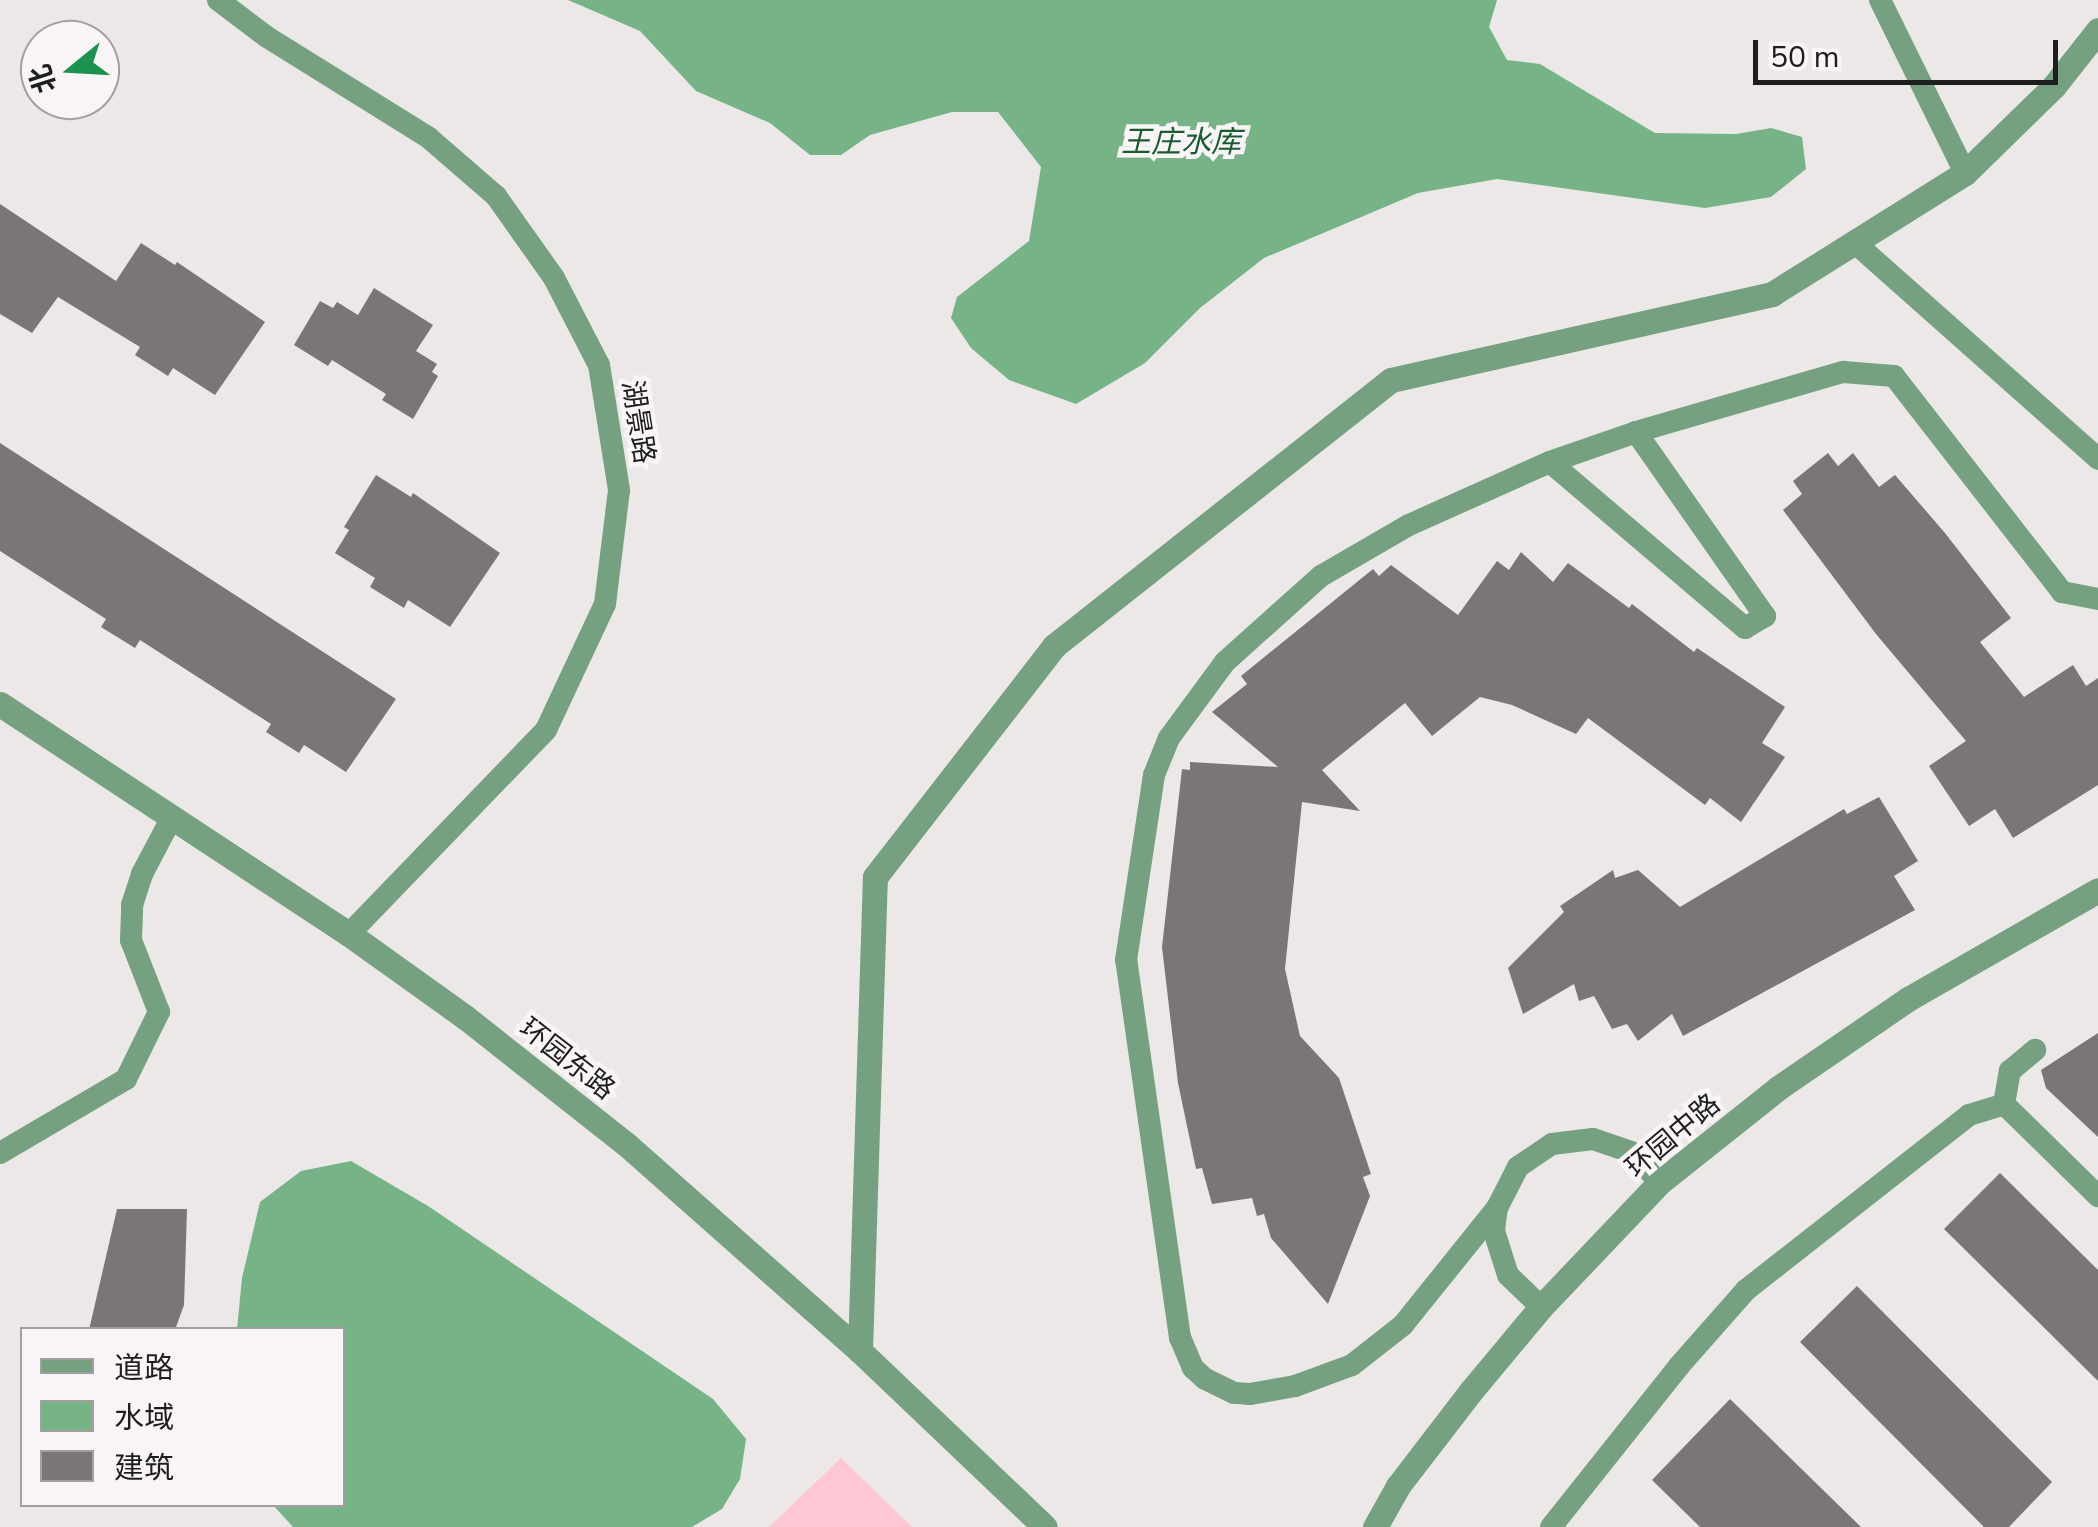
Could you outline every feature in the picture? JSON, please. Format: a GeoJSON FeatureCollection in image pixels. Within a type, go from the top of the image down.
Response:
{"type":"FeatureCollection","features":[{"type":"Feature","properties":{"kind":"street"},"geometry":{"type":"LineString","coordinates":[[860,1351],[876,876],[1054,646],[1391,380],[1772,294],[1965,172],[2054,86],[2098,30]]}},
{"type":"Feature","properties":{"kind":"street","name":"环园东路"},"geometry":{"type":"LineString","coordinates":[[0,704],[349,934],[465,1017],[626,1144],[860,1351],[1045,1527]]}},
{"type":"Feature","properties":{"kind":"street","name":"环园中路"},"geometry":{"type":"LineString","coordinates":[[1374,1527],[1422,1454],[1541,1307],[1660,1182],[1778,1088],[1908,999],[2098,890]]}},
{"type":"Feature","properties":{"kind":"lane","name":"湖景路"},"geometry":{"type":"LineString","coordinates":[[218,0],[267,38],[429,138],[496,196],[554,278],[599,366],[619,490],[605,604],[546,730],[349,934]]}},
{"type":"Feature","properties":{"kind":"lane"},"geometry":{"type":"LineString","coordinates":[[1880,0],[1965,172]]}},
{"type":"Feature","properties":{"kind":"lane"},"geometry":{"type":"LineString","coordinates":[[1854,242],[2098,459]]}},
{"type":"Feature","properties":{"kind":"lane"},"geometry":{"type":"LineString","coordinates":[[1660,1182],[1648,1165],[1612,1143],[1572,1139],[1543,1149],[1518,1167],[1496,1208],[1403,1325],[1352,1365],[1296,1386],[1250,1394],[1234,1393],[1205,1380],[1193,1368],[1180,1338],[1126,960],[1154,775],[1170,738],[1225,662],[1322,576],[1409,525],[1550,462],[1636,432],[1843,372],[1894,376],[2062,592],[2098,599]]}},
{"type":"Feature","properties":{"kind":"lane"},"geometry":{"type":"LineString","coordinates":[[1550,462],[1745,628],[1764,616],[1636,432]]}},
{"type":"Feature","properties":{"kind":"lane"},"geometry":{"type":"LineString","coordinates":[[0,1153],[126,1080],[159,1012],[131,940],[132,904],[142,874],[172,817]]}},
{"type":"Feature","properties":{"kind":"lane"},"geometry":{"type":"LineString","coordinates":[[2004,1104],[2010,1071],[2034,1050]]}},
{"type":"Feature","properties":{"kind":"lane"},"geometry":{"type":"LineString","coordinates":[[2004,1104],[2098,1196]]}},
{"type":"Feature","properties":{"kind":"lane"},"geometry":{"type":"LineString","coordinates":[[1551,1527],[1679,1366],[1746,1290],[1969,1116],[2004,1104]]}},
{"type":"Feature","properties":{"kind":"lane"},"geometry":{"type":"LineString","coordinates":[[1496,1208],[1498,1254],[1522,1293],[1541,1307]]}},
{"type":"Feature","properties":{"kind":"shaded area"},"geometry":{"type":"Polygon","coordinates":[[[841,1458],[912,1527],[769,1527],[841,1458]]]}},
{"type":"Feature","properties":{"kind":"water","name":"王庄水库"},"geometry":{"type":"Polygon","coordinates":[[[568,0],[1497,0],[1489,27],[1507,60],[1540,64],[1655,133],[1736,134],[1771,128],[1802,137],[1806,169],[1771,197],[1705,208],[1497,179],[1418,193],[1264,258],[1200,308],[1145,363],[1076,404],[1009,380],[971,348],[951,318],[957,297],[1029,241],[1041,167],[998,112],[952,112],[870,135],[841,155],[810,155],[770,123],[696,91],[640,31],[568,0]]]}},
{"type":"Feature","properties":{"kind":"water"},"geometry":{"type":"Polygon","coordinates":[[[351,1161],[428,1206],[713,1399],[746,1439],[740,1479],[722,1509],[692,1527],[293,1527],[275,1507],[345,1507],[345,1327],[237,1327],[242,1278],[260,1202],[301,1171],[351,1161]]]}},
{"type":"Feature","properties":{"kind":"building"},"geometry":{"type":"Polygon","coordinates":[[[0,204],[116,281],[141,243],[175,265],[177,262],[265,322],[215,395],[173,368],[168,376],[135,355],[140,347],[58,297],[32,333],[0,314],[0,204]]]}},
{"type":"Feature","properties":{"kind":"building"},"geometry":{"type":"Polygon","coordinates":[[[374,288],[433,325],[416,351],[437,364],[432,372],[438,376],[413,419],[382,400],[386,394],[332,360],[328,366],[294,345],[320,301],[333,308],[337,302],[358,315],[374,288]]]}},
{"type":"Feature","properties":{"kind":"building"},"geometry":{"type":"Polygon","coordinates":[[[0,443],[396,699],[346,772],[304,745],[299,753],[266,732],[271,724],[140,640],[135,648],[101,627],[106,619],[0,551],[0,443]]]}},
{"type":"Feature","properties":{"kind":"building"},"geometry":{"type":"Polygon","coordinates":[[[1828,453],[1838,466],[1853,453],[1879,487],[1895,475],[1945,533],[2011,618],[1980,642],[2024,697],[2073,665],[2086,686],[2098,678],[2098,785],[2013,838],[1995,809],[1969,826],[1929,766],[1966,741],[1876,634],[1783,510],[1802,494],[1793,481],[1828,453]]]}},
{"type":"Feature","properties":{"kind":"building"},"geometry":{"type":"Polygon","coordinates":[[[376,475],[411,497],[413,493],[500,553],[450,627],[408,600],[404,608],[370,587],[375,578],[335,553],[349,530],[344,527],[376,475]]]}},
{"type":"Feature","properties":{"kind":"building"},"geometry":{"type":"Polygon","coordinates":[[[1521,552],[1553,582],[1568,563],[1629,608],[1632,604],[1694,652],[1697,648],[1785,707],[1762,743],[1785,757],[1741,822],[1710,798],[1705,805],[1588,718],[1576,734],[1512,705],[1480,697],[1432,736],[1405,703],[1322,770],[1360,811],[1302,802],[1285,969],[1300,1036],[1339,1078],[1371,1174],[1363,1177],[1370,1196],[1328,1304],[1271,1238],[1264,1214],[1257,1216],[1252,1198],[1212,1204],[1202,1168],[1196,1169],[1178,1083],[1162,947],[1182,769],[1190,770],[1190,762],[1278,767],[1212,712],[1247,684],[1241,676],[1373,569],[1379,576],[1391,565],[1458,615],[1497,561],[1509,570],[1521,552]]]}},
{"type":"Feature","properties":{"kind":"building"},"geometry":{"type":"Polygon","coordinates":[[[1879,797],[1918,861],[1894,876],[1915,910],[1683,1036],[1672,1014],[1638,1041],[1627,1024],[1612,1029],[1594,996],[1579,1001],[1574,984],[1523,1014],[1508,968],[1564,912],[1560,906],[1613,870],[1615,878],[1638,870],[1680,907],[1844,809],[1847,814],[1879,797]]]}},
{"type":"Feature","properties":{"kind":"building"},"geometry":{"type":"Polygon","coordinates":[[[2098,1033],[2098,1137],[2046,1088],[2041,1070],[2098,1033]]]}},
{"type":"Feature","properties":{"kind":"building"},"geometry":{"type":"Polygon","coordinates":[[[2000,1173],[2098,1270],[2098,1381],[1944,1229],[2000,1173]]]}},
{"type":"Feature","properties":{"kind":"building"},"geometry":{"type":"Polygon","coordinates":[[[117,1209],[187,1209],[184,1305],[176,1327],[90,1327],[117,1209]]]}},
{"type":"Feature","properties":{"kind":"building"},"geometry":{"type":"Polygon","coordinates":[[[1857,1286],[2052,1482],[2009,1527],[1984,1527],[1800,1342],[1857,1286]]]}},
{"type":"Feature","properties":{"kind":"building"},"geometry":{"type":"Polygon","coordinates":[[[1730,1399],[1861,1527],[1700,1527],[1652,1480],[1730,1399]]]}}]}
